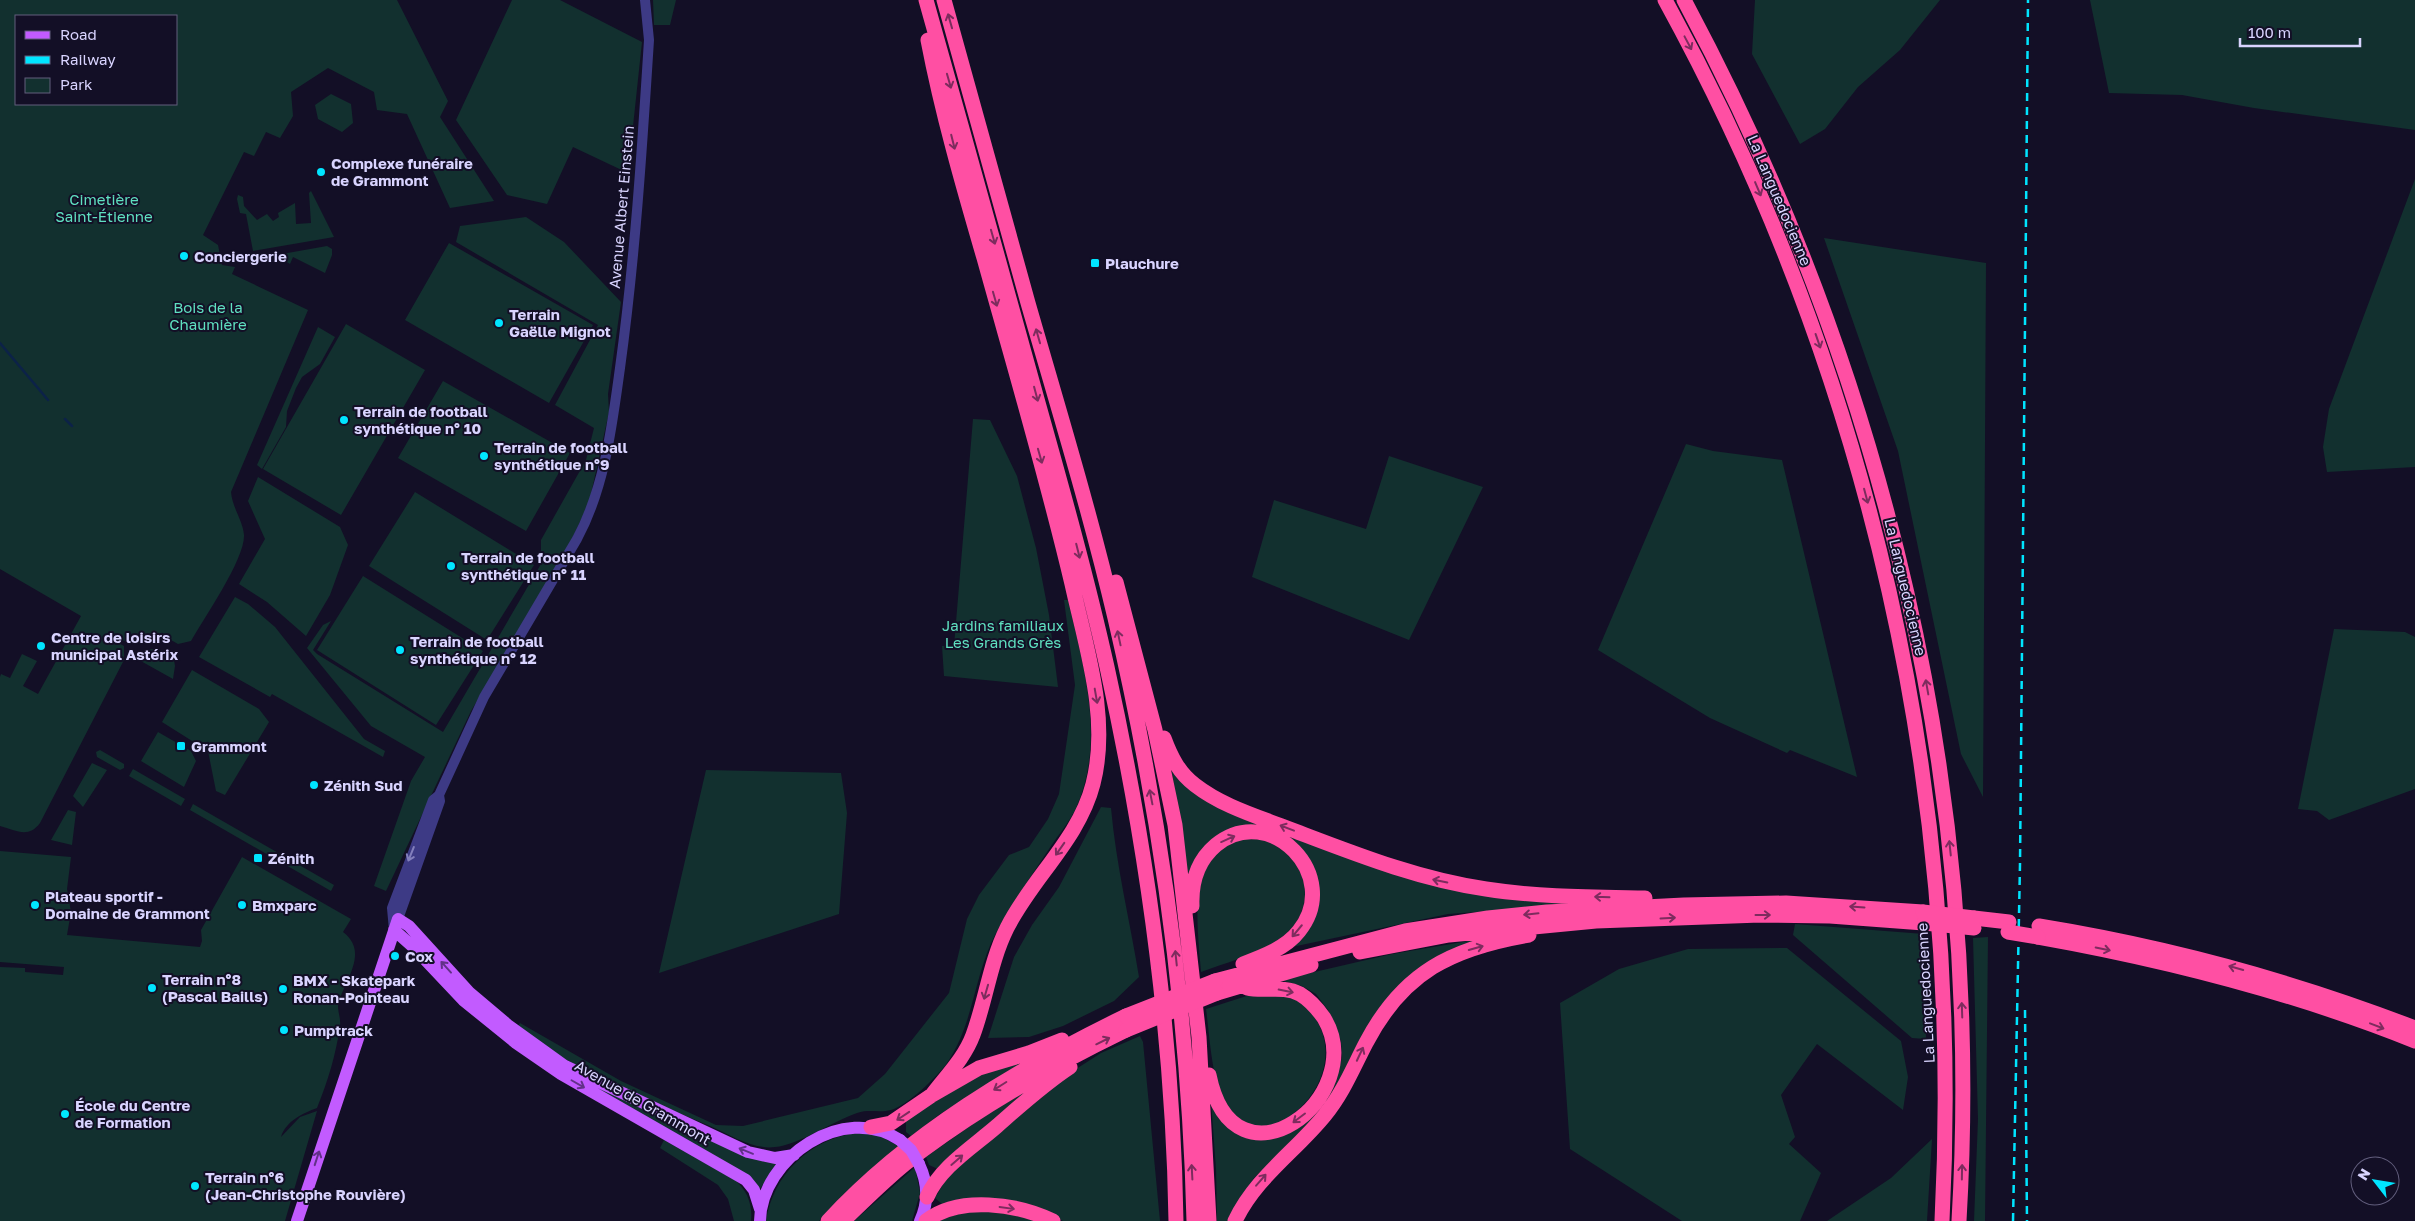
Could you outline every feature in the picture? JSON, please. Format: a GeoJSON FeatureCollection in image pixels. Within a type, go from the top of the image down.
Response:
{"type":"FeatureCollection","features":[{"type":"Feature","properties":{"kind":"highway"},"geometry":{"type":"LineString","coordinates":[[921,0],[933,64],[969,206],[1047,481],[1093,680],[1100,729],[1094,782],[1082,813],[1065,842],[1008,925],[998,948],[974,1034],[955,1066],[932,1095]]}},
{"type":"Feature","properties":{"kind":"highway"},"geometry":{"type":"LineString","coordinates":[[926,0],[1066,501],[1107,667],[1138,831],[1155,944],[1169,1080],[1176,1221]]}},
{"type":"Feature","properties":{"kind":"highway"},"geometry":{"type":"LineString","coordinates":[[944,0],[1116,621],[1152,797],[1173,934],[1186,1053],[1194,1221]]}},
{"type":"Feature","properties":{"kind":"highway","name":"La Languedocienne"},"geometry":{"type":"LineString","coordinates":[[1665,0],[1735,138],[1805,304],[1848,434],[1890,588],[1918,734],[1937,888],[1946,1042],[1946,1136],[1942,1221]]}},
{"type":"Feature","properties":{"kind":"highway","name":"La Languedocienne"},"geometry":{"type":"LineString","coordinates":[[1684,0],[1750,132],[1815,284],[1869,445],[1907,586],[1932,717],[1953,878],[1962,1027],[1963,1136],[1960,1221]]}},
{"type":"Feature","properties":{"kind":"highway"},"geometry":{"type":"LineString","coordinates":[[1098,551],[1113,571],[1144,683],[1175,825],[1199,1037],[1209,1221]]}},
{"type":"Feature","properties":{"kind":"highway"},"geometry":{"type":"LineString","coordinates":[[1144,683],[1152,698],[1159,725],[1176,764],[1185,776],[1203,791],[1229,805],[1429,879],[1523,893],[1661,898],[1684,905]]}},
{"type":"Feature","properties":{"kind":"highway"},"geometry":{"type":"LineString","coordinates":[[1189,950],[1193,936],[1192,890],[1195,872],[1207,853],[1224,839],[1246,832],[1268,834],[1287,843],[1300,855],[1308,870],[1312,891],[1309,914],[1298,932],[1283,945],[1243,964],[1234,981]]}},
{"type":"Feature","properties":{"kind":"highway"},"geometry":{"type":"LineString","coordinates":[[843,1221],[883,1182],[923,1150],[1046,1070],[1079,1053],[1126,1023],[1234,981],[1405,931],[1468,921],[1547,912],[1684,905],[1786,903],[2009,927],[2161,961],[2289,995],[2415,1041]]}},
{"type":"Feature","properties":{"kind":"highway"},"geometry":{"type":"LineString","coordinates":[[1234,981],[1408,942],[1449,935],[1567,923],[1760,915],[1923,918]]}},
{"type":"Feature","properties":{"kind":"highway"},"geometry":{"type":"LineString","coordinates":[[1235,1221],[1258,1184],[1308,1135],[1336,1102],[1377,1023],[1413,979],[1436,964],[1461,952],[1504,940],[1554,931],[1567,923]]}},
{"type":"Feature","properties":{"kind":"highway"},"geometry":{"type":"LineString","coordinates":[[2038,932],[2110,939],[2233,967],[2379,1014],[2415,1028]]}},
{"type":"Feature","properties":{"kind":"highway"},"geometry":{"type":"LineString","coordinates":[[1199,1037],[1205,1049],[1212,1091],[1218,1107],[1231,1122],[1245,1130],[1261,1135],[1276,1132],[1306,1113],[1319,1099],[1328,1082],[1334,1064],[1331,1033],[1319,1011],[1311,1001],[1298,993],[1284,990],[1252,989],[1234,981]]}},
{"type":"Feature","properties":{"kind":"highway"},"geometry":{"type":"LineString","coordinates":[[828,1221],[902,1152],[954,1114],[1018,1074],[1103,1027],[1126,1023]]}},
{"type":"Feature","properties":{"kind":"highway"},"geometry":{"type":"LineString","coordinates":[[871,1127],[892,1123],[932,1095],[979,1068],[1029,1054],[1095,1025],[1103,1027]]}},
{"type":"Feature","properties":{"kind":"highway"},"geometry":{"type":"LineString","coordinates":[[926,1197],[931,1186],[948,1168],[1051,1080],[1072,1065],[1079,1053]]}},
{"type":"Feature","properties":{"kind":"highway"},"geometry":{"type":"LineString","coordinates":[[926,1221],[943,1212],[960,1207],[983,1205],[1011,1208],[1053,1221]]}},
{"type":"Feature","properties":{"kind":"main road","name":"Avenue de Grammont"},"geometry":{"type":"LineString","coordinates":[[396,925],[412,946],[463,1000],[503,1028],[561,1074],[746,1180],[754,1190],[760,1215]]}},
{"type":"Feature","properties":{"kind":"main road","name":"Avenue de Grammont"},"geometry":{"type":"LineString","coordinates":[[396,925],[409,926],[503,1028],[565,1066],[748,1152],[775,1158],[794,1155]]}},
{"type":"Feature","properties":{"kind":"main road","name":"Avenue Albert Einstein"},"geometry":{"type":"LineString","coordinates":[[297,1221],[396,925]]}},
{"type":"Feature","properties":{"kind":"main road"},"geometry":{"type":"LineString","coordinates":[[387,951],[402,944],[412,946]]}},
{"type":"Feature","properties":{"kind":"main road"},"geometry":{"type":"LineString","coordinates":[[760,1215],[766,1190],[775,1175],[794,1155],[818,1139],[837,1130],[848,1127],[871,1127],[900,1140],[911,1150],[919,1164],[925,1181],[926,1197],[920,1221]]}},
{"type":"Feature","properties":{"kind":"street","name":"Avenue Albert Einstein"},"geometry":{"type":"LineString","coordinates":[[396,925],[440,801],[439,796],[484,697],[586,522],[600,482],[614,408],[630,292],[649,40],[645,0]]}},
{"type":"Feature","properties":{"kind":"green space"},"geometry":{"type":"Polygon","coordinates":[[[0,0],[397,0],[448,101],[440,117],[494,201],[450,208],[407,114],[377,110],[374,92],[328,68],[291,92],[293,116],[280,138],[266,132],[254,156],[244,152],[203,235],[218,245],[222,265],[235,267],[232,274],[308,310],[231,492],[233,503],[242,524],[243,546],[231,573],[191,641],[178,644],[163,636],[152,634],[127,642],[116,638],[115,641],[124,646],[124,660],[40,823],[31,831],[26,832],[0,826],[1,674],[10,678],[22,654],[37,661],[23,686],[38,694],[81,616],[0,569],[0,0]]]}},
{"type":"Feature","properties":{"kind":"green space"},"geometry":{"type":"Polygon","coordinates":[[[512,0],[560,0],[642,42],[628,173],[573,147],[547,204],[507,195],[456,120],[512,0]]]}},
{"type":"Feature","properties":{"kind":"green space"},"geometry":{"type":"Polygon","coordinates":[[[653,0],[676,0],[670,25],[654,25],[653,0]]]}},
{"type":"Feature","properties":{"kind":"green space"},"geometry":{"type":"Polygon","coordinates":[[[1755,0],[1940,0],[1900,50],[1858,87],[1825,129],[1800,144],[1752,54],[1755,0]]]}},
{"type":"Feature","properties":{"kind":"green space"},"geometry":{"type":"Polygon","coordinates":[[[2090,0],[2415,0],[2415,130],[2254,108],[2182,95],[2109,93],[2090,0]]]}},
{"type":"Feature","properties":{"kind":"green space"},"geometry":{"type":"Polygon","coordinates":[[[331,94],[351,104],[353,123],[342,132],[318,119],[315,105],[331,94]]]}},
{"type":"Feature","properties":{"kind":"green space"},"geometry":{"type":"Polygon","coordinates":[[[2415,179],[2415,467],[2327,472],[2323,447],[2329,409],[2415,179]]]}},
{"type":"Feature","properties":{"kind":"green space"},"geometry":{"type":"Polygon","coordinates":[[[311,191],[334,237],[253,251],[246,214],[240,213],[238,195],[243,197],[244,206],[257,220],[267,214],[273,221],[279,217],[278,213],[295,203],[296,224],[311,223],[309,193],[311,191]]]}},
{"type":"Feature","properties":{"kind":"green space"},"geometry":{"type":"Polygon","coordinates":[[[526,217],[564,242],[621,302],[608,394],[609,412],[589,503],[568,547],[471,711],[386,891],[374,886],[411,781],[425,757],[371,726],[307,648],[323,625],[331,621],[313,650],[317,654],[443,732],[541,564],[541,540],[586,460],[594,428],[555,405],[598,325],[456,242],[460,226],[526,217]]]}},
{"type":"Feature","properties":{"kind":"green space"},"geometry":{"type":"Polygon","coordinates":[[[1824,238],[1986,263],[1983,797],[1961,754],[1898,451],[1824,238]]]}},
{"type":"Feature","properties":{"kind":"green space","name":"Terrain Gaëlle Mignot"},"geometry":{"type":"Polygon","coordinates":[[[449,243],[593,325],[549,403],[405,320],[449,243]]]}},
{"type":"Feature","properties":{"kind":"green space"},"geometry":{"type":"Polygon","coordinates":[[[327,246],[332,249],[332,255],[325,273],[293,257],[290,264],[282,259],[282,254],[327,246]]]}},
{"type":"Feature","properties":{"kind":"green space","name":"Terrain de football synthétique n° 10"},"geometry":{"type":"Polygon","coordinates":[[[346,324],[425,370],[341,515],[263,469],[346,324]]]}},
{"type":"Feature","properties":{"kind":"green space"},"geometry":{"type":"Polygon","coordinates":[[[318,327],[335,337],[320,364],[302,377],[287,411],[286,427],[262,469],[257,465],[318,327]]]}},
{"type":"Feature","properties":{"kind":"green space","name":"Terrain de football synthétique n°9"},"geometry":{"type":"Polygon","coordinates":[[[443,381],[570,453],[526,531],[398,458],[443,381]]]}},
{"type":"Feature","properties":{"kind":"green space","name":"Jardins familiaux Les Grands Grès"},"geometry":{"type":"Polygon","coordinates":[[[973,419],[990,420],[1017,476],[1036,548],[1049,615],[1058,687],[944,676],[942,646],[954,646],[973,419]]]}},
{"type":"Feature","properties":{"kind":"green space"},"geometry":{"type":"Polygon","coordinates":[[[1686,444],[1713,451],[1782,460],[1857,777],[1790,750],[1787,753],[1710,718],[1598,650],[1686,444]]]}},
{"type":"Feature","properties":{"kind":"green space"},"geometry":{"type":"Polygon","coordinates":[[[1389,456],[1483,487],[1409,640],[1252,577],[1274,500],[1366,529],[1389,456]]]}},
{"type":"Feature","properties":{"kind":"green space"},"geometry":{"type":"Polygon","coordinates":[[[258,477],[340,527],[348,545],[330,595],[306,636],[267,602],[239,584],[265,539],[248,501],[258,477]]]}},
{"type":"Feature","properties":{"kind":"green space","name":"Terrain de football synthétique n° 11"},"geometry":{"type":"Polygon","coordinates":[[[415,492],[534,565],[487,640],[369,566],[415,492]]]}},
{"type":"Feature","properties":{"kind":"green space","name":"Terrain de football synthétique n° 12"},"geometry":{"type":"Polygon","coordinates":[[[363,576],[483,651],[436,725],[317,650],[363,576]]]}},
{"type":"Feature","properties":{"kind":"green space"},"geometry":{"type":"Polygon","coordinates":[[[235,597],[248,604],[275,627],[364,739],[385,751],[383,757],[272,694],[270,697],[199,657],[235,597]]]}},
{"type":"Feature","properties":{"kind":"green space"},"geometry":{"type":"Polygon","coordinates":[[[1064,600],[1068,600],[1089,704],[1090,757],[1085,783],[1071,818],[1022,889],[996,933],[983,965],[969,1016],[956,1048],[943,1069],[913,1097],[891,1110],[857,1113],[795,1142],[775,1147],[759,1146],[742,1141],[592,1073],[554,1053],[518,1026],[520,1023],[621,1081],[716,1125],[743,1126],[858,1098],[885,1074],[949,993],[967,919],[979,895],[1009,855],[1029,847],[1048,819],[1059,794],[1075,685],[1064,600]]]}},
{"type":"Feature","properties":{"kind":"green space"},"geometry":{"type":"Polygon","coordinates":[[[2334,629],[2405,632],[2415,637],[2415,789],[2329,820],[2317,811],[2298,809],[2334,629]]]}},
{"type":"Feature","properties":{"kind":"green space"},"geometry":{"type":"Polygon","coordinates":[[[146,650],[162,651],[174,660],[173,679],[139,660],[146,650]]]}},
{"type":"Feature","properties":{"kind":"green space"},"geometry":{"type":"Polygon","coordinates":[[[192,670],[259,709],[269,722],[225,795],[216,791],[208,751],[162,722],[192,670]]]}},
{"type":"Feature","properties":{"kind":"green space"},"geometry":{"type":"Polygon","coordinates":[[[158,732],[191,751],[196,761],[184,787],[141,761],[158,732]]]}},
{"type":"Feature","properties":{"kind":"green space"},"geometry":{"type":"Polygon","coordinates":[[[100,750],[124,764],[124,768],[120,770],[97,757],[96,752],[100,750]]]}},
{"type":"Feature","properties":{"kind":"green space"},"geometry":{"type":"Polygon","coordinates":[[[92,763],[107,770],[83,807],[73,796],[92,763]]]}},
{"type":"Feature","properties":{"kind":"green space"},"geometry":{"type":"Polygon","coordinates":[[[1171,766],[1182,781],[1416,880],[1617,902],[1448,914],[1287,948],[1296,941],[1314,872],[1250,828],[1187,873],[1171,766]]]}},
{"type":"Feature","properties":{"kind":"green space"},"geometry":{"type":"Polygon","coordinates":[[[133,769],[185,799],[181,806],[129,776],[133,769]]]}},
{"type":"Feature","properties":{"kind":"green space"},"geometry":{"type":"Polygon","coordinates":[[[706,770],[841,773],[847,813],[839,914],[659,973],[706,770]]]}},
{"type":"Feature","properties":{"kind":"green space"},"geometry":{"type":"Polygon","coordinates":[[[193,804],[334,885],[331,891],[190,810],[193,804]]]}},
{"type":"Feature","properties":{"kind":"green space"},"geometry":{"type":"Polygon","coordinates":[[[1101,807],[1111,808],[1120,872],[1139,977],[1114,1001],[1063,1026],[1029,1037],[988,1038],[1014,957],[1032,925],[1059,887],[1101,807]]]}},
{"type":"Feature","properties":{"kind":"green space"},"geometry":{"type":"Polygon","coordinates":[[[68,810],[76,812],[72,845],[51,840],[68,810]]]}},
{"type":"Feature","properties":{"kind":"green space"},"geometry":{"type":"Polygon","coordinates":[[[1246,837],[1275,844],[1292,858],[1299,869],[1303,881],[1304,905],[1292,928],[1273,943],[1243,957],[1201,972],[1198,910],[1202,877],[1207,864],[1215,854],[1246,837]]]}},
{"type":"Feature","properties":{"kind":"green space"},"geometry":{"type":"Polygon","coordinates":[[[0,851],[71,857],[67,889],[71,912],[67,935],[200,947],[202,941],[201,930],[242,857],[351,919],[343,932],[351,940],[355,949],[355,959],[338,1006],[340,1026],[328,1078],[317,1108],[301,1115],[291,1122],[283,1131],[281,1137],[300,1117],[317,1111],[285,1221],[0,1221],[0,967],[25,968],[25,972],[63,975],[64,967],[0,962],[0,851]]]}},
{"type":"Feature","properties":{"kind":"green space"},"geometry":{"type":"Polygon","coordinates":[[[1795,924],[1924,934],[1926,1039],[1912,1038],[1793,935],[1795,924]]]}},
{"type":"Feature","properties":{"kind":"green space"},"geometry":{"type":"Polygon","coordinates":[[[1988,937],[1985,1221],[1974,1221],[1978,1119],[1973,938],[1988,937]]]}},
{"type":"Feature","properties":{"kind":"green space"},"geometry":{"type":"Polygon","coordinates":[[[1475,940],[1422,967],[1322,1112],[1254,1178],[1228,1221],[1217,1221],[1216,1169],[1211,1101],[1224,1121],[1235,1130],[1273,1136],[1335,1078],[1342,1058],[1341,1041],[1328,1010],[1316,994],[1302,986],[1280,980],[1392,954],[1475,940]]]}},
{"type":"Feature","properties":{"kind":"green space"},"geometry":{"type":"Polygon","coordinates":[[[1787,948],[1901,1041],[1908,1077],[1903,1110],[1817,1044],[1781,1095],[1795,1137],[1789,1144],[1821,1173],[1800,1221],[1682,1221],[1570,1149],[1560,1003],[1619,969],[1688,949],[1787,948]]]}},
{"type":"Feature","properties":{"kind":"green space"},"geometry":{"type":"Polygon","coordinates":[[[1256,993],[1288,996],[1301,1000],[1315,1018],[1325,1042],[1324,1066],[1316,1088],[1302,1106],[1284,1120],[1265,1127],[1246,1125],[1230,1113],[1224,1103],[1219,1091],[1213,1063],[1206,1009],[1256,993]]]}},
{"type":"Feature","properties":{"kind":"green space"},"geometry":{"type":"Polygon","coordinates":[[[1140,1036],[1143,1042],[1160,1221],[1063,1221],[1036,1208],[942,1204],[935,1198],[948,1176],[1073,1071],[1101,1053],[1140,1036]]]}},
{"type":"Feature","properties":{"kind":"green space"},"geometry":{"type":"Polygon","coordinates":[[[1038,1054],[940,1114],[911,1136],[906,1132],[906,1121],[947,1089],[991,1066],[1038,1054]]]}},
{"type":"Feature","properties":{"kind":"green space"},"geometry":{"type":"Polygon","coordinates":[[[547,1058],[780,1162],[759,1190],[547,1058]]]}},
{"type":"Feature","properties":{"kind":"green space"},"geometry":{"type":"Polygon","coordinates":[[[1038,1084],[940,1170],[929,1165],[926,1157],[989,1113],[1038,1084]]]}},
{"type":"Feature","properties":{"kind":"green space"},"geometry":{"type":"Polygon","coordinates":[[[855,1133],[876,1134],[900,1147],[846,1194],[819,1221],[766,1221],[776,1189],[796,1162],[823,1143],[855,1133]]]}},
{"type":"Feature","properties":{"kind":"green space"},"geometry":{"type":"Polygon","coordinates":[[[1932,1139],[1927,1221],[1827,1221],[1891,1178],[1932,1139]]]}},
{"type":"Feature","properties":{"kind":"green space"},"geometry":{"type":"Polygon","coordinates":[[[664,1140],[735,1180],[743,1188],[748,1198],[751,1209],[751,1221],[734,1221],[728,1199],[718,1185],[660,1148],[664,1140]]]}},
{"type":"Feature","properties":{"kind":"green space"},"geometry":{"type":"Polygon","coordinates":[[[915,1167],[920,1193],[912,1221],[854,1221],[915,1167]]]}},
{"type":"Feature","properties":{"kind":"green space"},"geometry":{"type":"Polygon","coordinates":[[[969,1211],[1002,1212],[1037,1221],[935,1221],[969,1211]]]}},
{"type":"Feature","properties":{"kind":"waterway"},"geometry":{"type":"LineString","coordinates":[[0,343],[48,400]]}},
{"type":"Feature","properties":{"kind":"waterway"},"geometry":{"type":"LineString","coordinates":[[65,419],[72,426]]}},
{"type":"Feature","properties":{"kind":"railway"},"geometry":{"type":"LineString","coordinates":[[2013,1221],[2020,864],[2028,0]]}},
{"type":"Feature","properties":{"kind":"railway"},"geometry":{"type":"LineString","coordinates":[[2025,1010],[2027,1221]]}},
{"type":"Feature","properties":{"kind":"place","name":"Complexe funéraire de Grammont"},"geometry":{"type":"Point","coordinates":[321,172]}},
{"type":"Feature","properties":{"kind":"place","name":"Conciergerie"},"geometry":{"type":"Point","coordinates":[184,256]}},
{"type":"Feature","properties":{"kind":"place","name":"Plauchure"},"geometry":{"type":"Point","coordinates":[1095,263]}},
{"type":"Feature","properties":{"kind":"place","name":"Terrain Gaëlle Mignot"},"geometry":{"type":"Point","coordinates":[499,323]}},
{"type":"Feature","properties":{"kind":"place","name":"Terrain de football synthétique n° 10"},"geometry":{"type":"Point","coordinates":[344,420]}},
{"type":"Feature","properties":{"kind":"place","name":"Terrain de football synthétique n°9"},"geometry":{"type":"Point","coordinates":[484,456]}},
{"type":"Feature","properties":{"kind":"place","name":"Terrain de football synthétique n° 11"},"geometry":{"type":"Point","coordinates":[451,566]}},
{"type":"Feature","properties":{"kind":"place","name":"Centre de loisirs municipal Astérix"},"geometry":{"type":"Point","coordinates":[41,646]}},
{"type":"Feature","properties":{"kind":"place","name":"Terrain de football synthétique n° 12"},"geometry":{"type":"Point","coordinates":[400,650]}},
{"type":"Feature","properties":{"kind":"place","name":"Grammont"},"geometry":{"type":"Point","coordinates":[181,746]}},
{"type":"Feature","properties":{"kind":"place","name":"Zénith Sud"},"geometry":{"type":"Point","coordinates":[314,785]}},
{"type":"Feature","properties":{"kind":"place","name":"Zénith"},"geometry":{"type":"Point","coordinates":[258,858]}},
{"type":"Feature","properties":{"kind":"place","name":"Plateau sportif - Domaine de Grammont"},"geometry":{"type":"Point","coordinates":[35,905]}},
{"type":"Feature","properties":{"kind":"place","name":"Bmxparc"},"geometry":{"type":"Point","coordinates":[242,905]}},
{"type":"Feature","properties":{"kind":"place","name":"Cox"},"geometry":{"type":"Point","coordinates":[395,956]}},
{"type":"Feature","properties":{"kind":"place","name":"Terrain n°8 (Pascal Baills)"},"geometry":{"type":"Point","coordinates":[152,988]}},
{"type":"Feature","properties":{"kind":"place","name":"BMX - Skatepark Ronan-Pointeau"},"geometry":{"type":"Point","coordinates":[283,989]}},
{"type":"Feature","properties":{"kind":"place","name":"Pumptrack"},"geometry":{"type":"Point","coordinates":[284,1030]}},
{"type":"Feature","properties":{"kind":"place","name":"École du Centre de Formation"},"geometry":{"type":"Point","coordinates":[65,1114]}},
{"type":"Feature","properties":{"kind":"place","name":"Terrain n°6 (Jean-Christophe Rouvière)"},"geometry":{"type":"Point","coordinates":[195,1186]}},
{"type":"Feature","properties":{"kind":"park label","name":"Cimetière Saint-Étienne"},"geometry":{"type":"Point","coordinates":[104,208]}},
{"type":"Feature","properties":{"kind":"park label","name":"Bois de la Chaumière"},"geometry":{"type":"Point","coordinates":[208,316]}}]}
